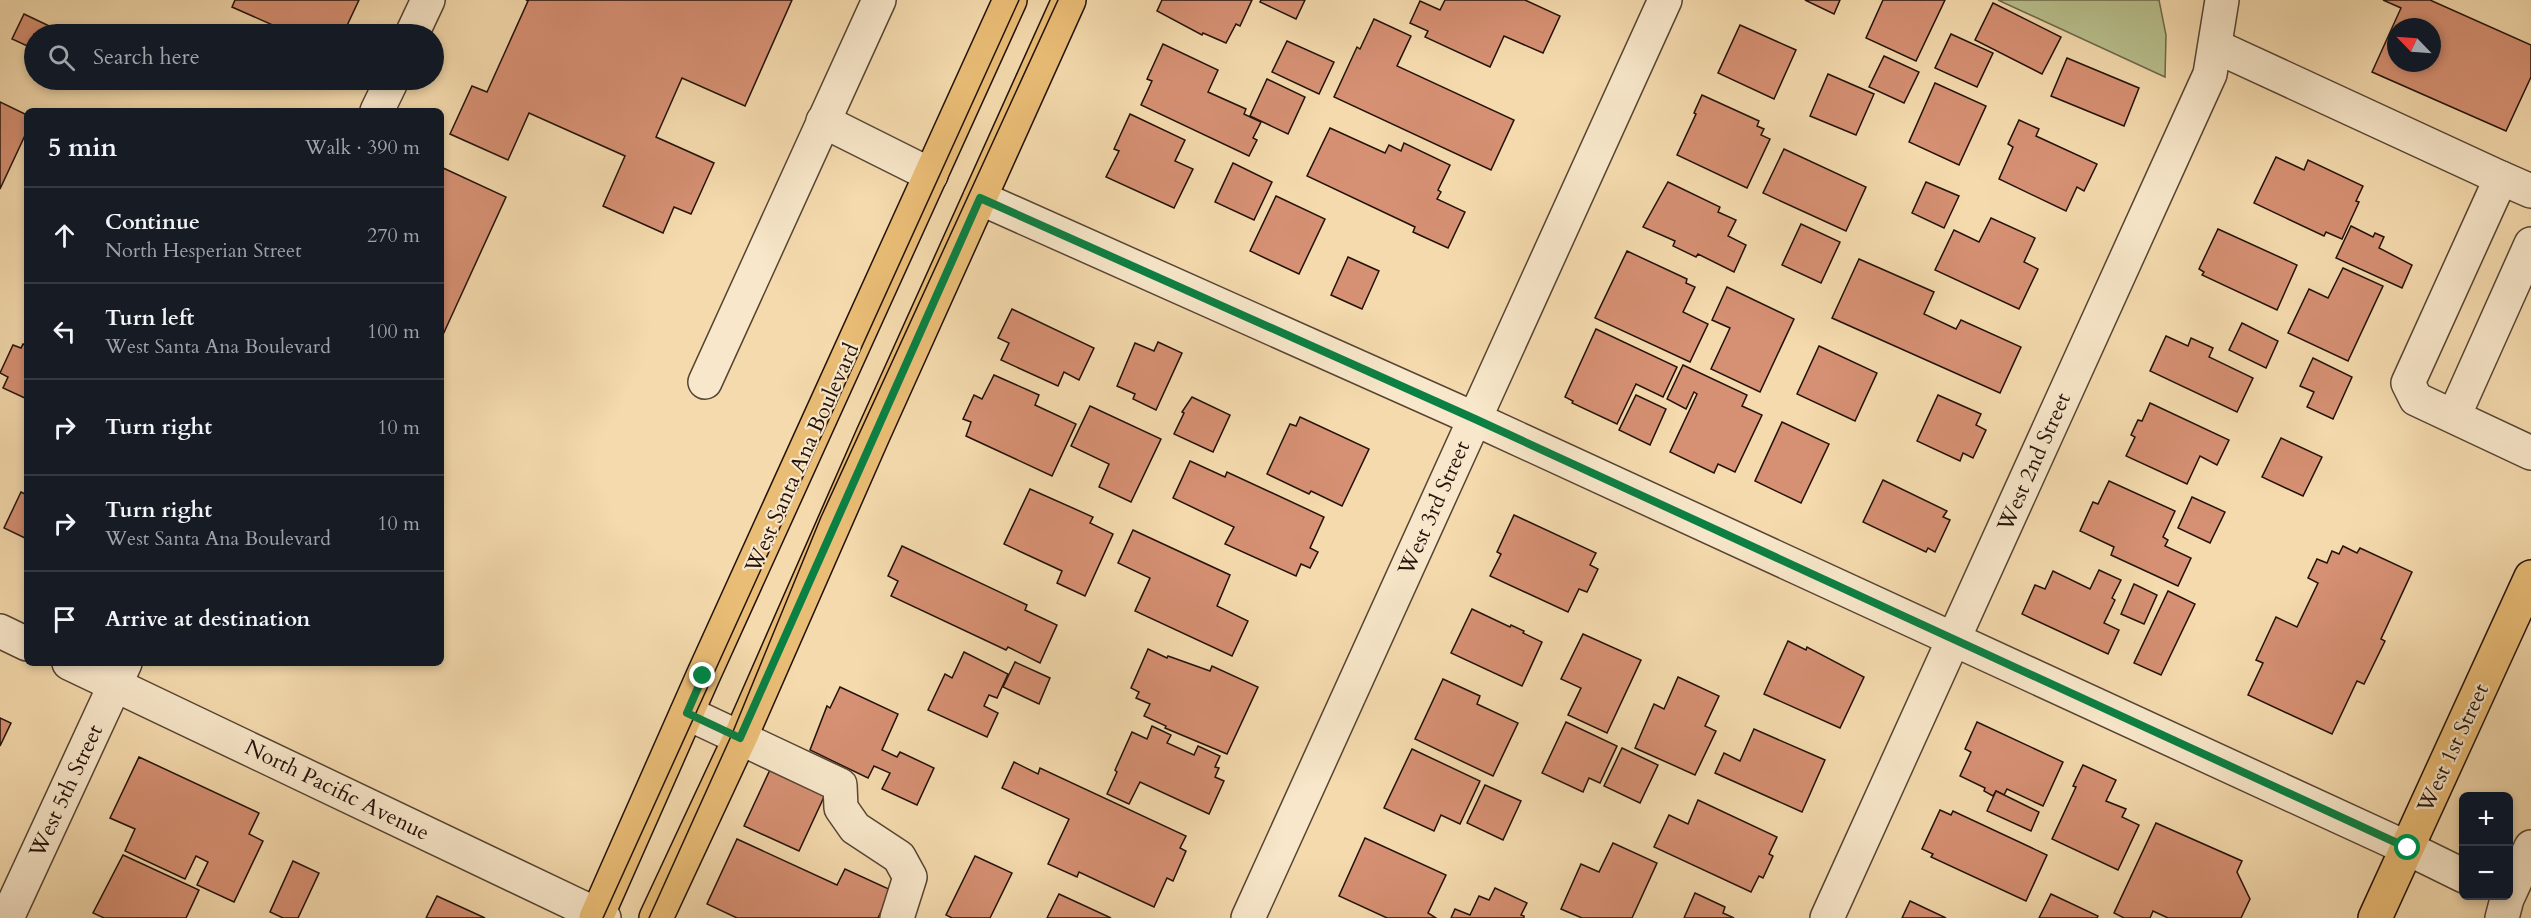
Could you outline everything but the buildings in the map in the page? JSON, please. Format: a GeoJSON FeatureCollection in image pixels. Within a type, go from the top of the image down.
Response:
{"type":"FeatureCollection","features":[{"type":"Feature","properties":{"kind":"main road","name":"West Santa Ana Boulevard"},"geometry":{"type":"LineString","coordinates":[[599,917],[687,713],[1010,0]]}},
{"type":"Feature","properties":{"kind":"main road"},"geometry":{"type":"LineString","coordinates":[[656,918],[740,738],[1069,0]]}},
{"type":"Feature","properties":{"kind":"main road","name":"West 1st Street"},"geometry":{"type":"LineString","coordinates":[[2375,918],[2531,577]]}},
{"type":"Feature","properties":{"kind":"street"},"geometry":{"type":"LineString","coordinates":[[417,24],[428,0]]}},
{"type":"Feature","properties":{"kind":"street"},"geometry":{"type":"LineString","coordinates":[[705,382],[879,0]]}},
{"type":"Feature","properties":{"kind":"street","name":"West 3rd Street"},"geometry":{"type":"LineString","coordinates":[[1248,918],[1665,0]]}},
{"type":"Feature","properties":{"kind":"street","name":"West 2nd Street"},"geometry":{"type":"LineString","coordinates":[[1827,918],[2210,74],[2222,0]]}},
{"type":"Feature","properties":{"kind":"street"},"geometry":{"type":"LineString","coordinates":[[2215,46],[2531,190]]}},
{"type":"Feature","properties":{"kind":"street"},"geometry":{"type":"LineString","coordinates":[[378,108],[387,90]]}},
{"type":"Feature","properties":{"kind":"street"},"geometry":{"type":"LineString","coordinates":[[823,121],[931,175]]}},
{"type":"Feature","properties":{"kind":"street"},"geometry":{"type":"LineString","coordinates":[[2501,178],[2408,383],[2416,399],[2531,453]]}},
{"type":"Feature","properties":{"kind":"street"},"geometry":{"type":"LineString","coordinates":[[980,198],[1475,419],[2408,848],[2459,874]]}},
{"type":"Feature","properties":{"kind":"street"},"geometry":{"type":"LineString","coordinates":[[2454,416],[2531,244]]}},
{"type":"Feature","properties":{"kind":"street"},"geometry":{"type":"LineString","coordinates":[[0,631],[24,643]]}},
{"type":"Feature","properties":{"kind":"street","name":"North Pacific Avenue"},"geometry":{"type":"LineString","coordinates":[[83,666],[120,674],[599,917]]}},
{"type":"Feature","properties":{"kind":"street","name":"West 5th Street"},"geometry":{"type":"LineString","coordinates":[[7,918],[120,674]]}},
{"type":"Feature","properties":{"kind":"street"},"geometry":{"type":"LineString","coordinates":[[687,713],[840,785],[841,808],[855,828],[899,857],[910,877],[897,918]]}},
{"type":"Feature","properties":{"kind":"street"},"geometry":{"type":"LineString","coordinates":[[2504,904],[2531,847]]}},
{"type":"Feature","properties":{"kind":"green space"},"geometry":{"type":"Polygon","coordinates":[[[1998,0],[2159,0],[2166,35],[2165,77],[1998,0]]]}},
{"type":"Feature","properties":{"kind":"tram line"},"geometry":{"type":"LineString","coordinates":[[603,918],[1019,0]]}},
{"type":"Feature","properties":{"kind":"tram line"},"geometry":{"type":"LineString","coordinates":[[649,918],[732,734],[821,517],[1058,0]]}},
{"type":"Feature","properties":{"kind":"route"},"geometry":{"type":"LineString","coordinates":[[703,676],[687,713],[740,738],[980,198],[1475,419],[2408,848]]}}]}
